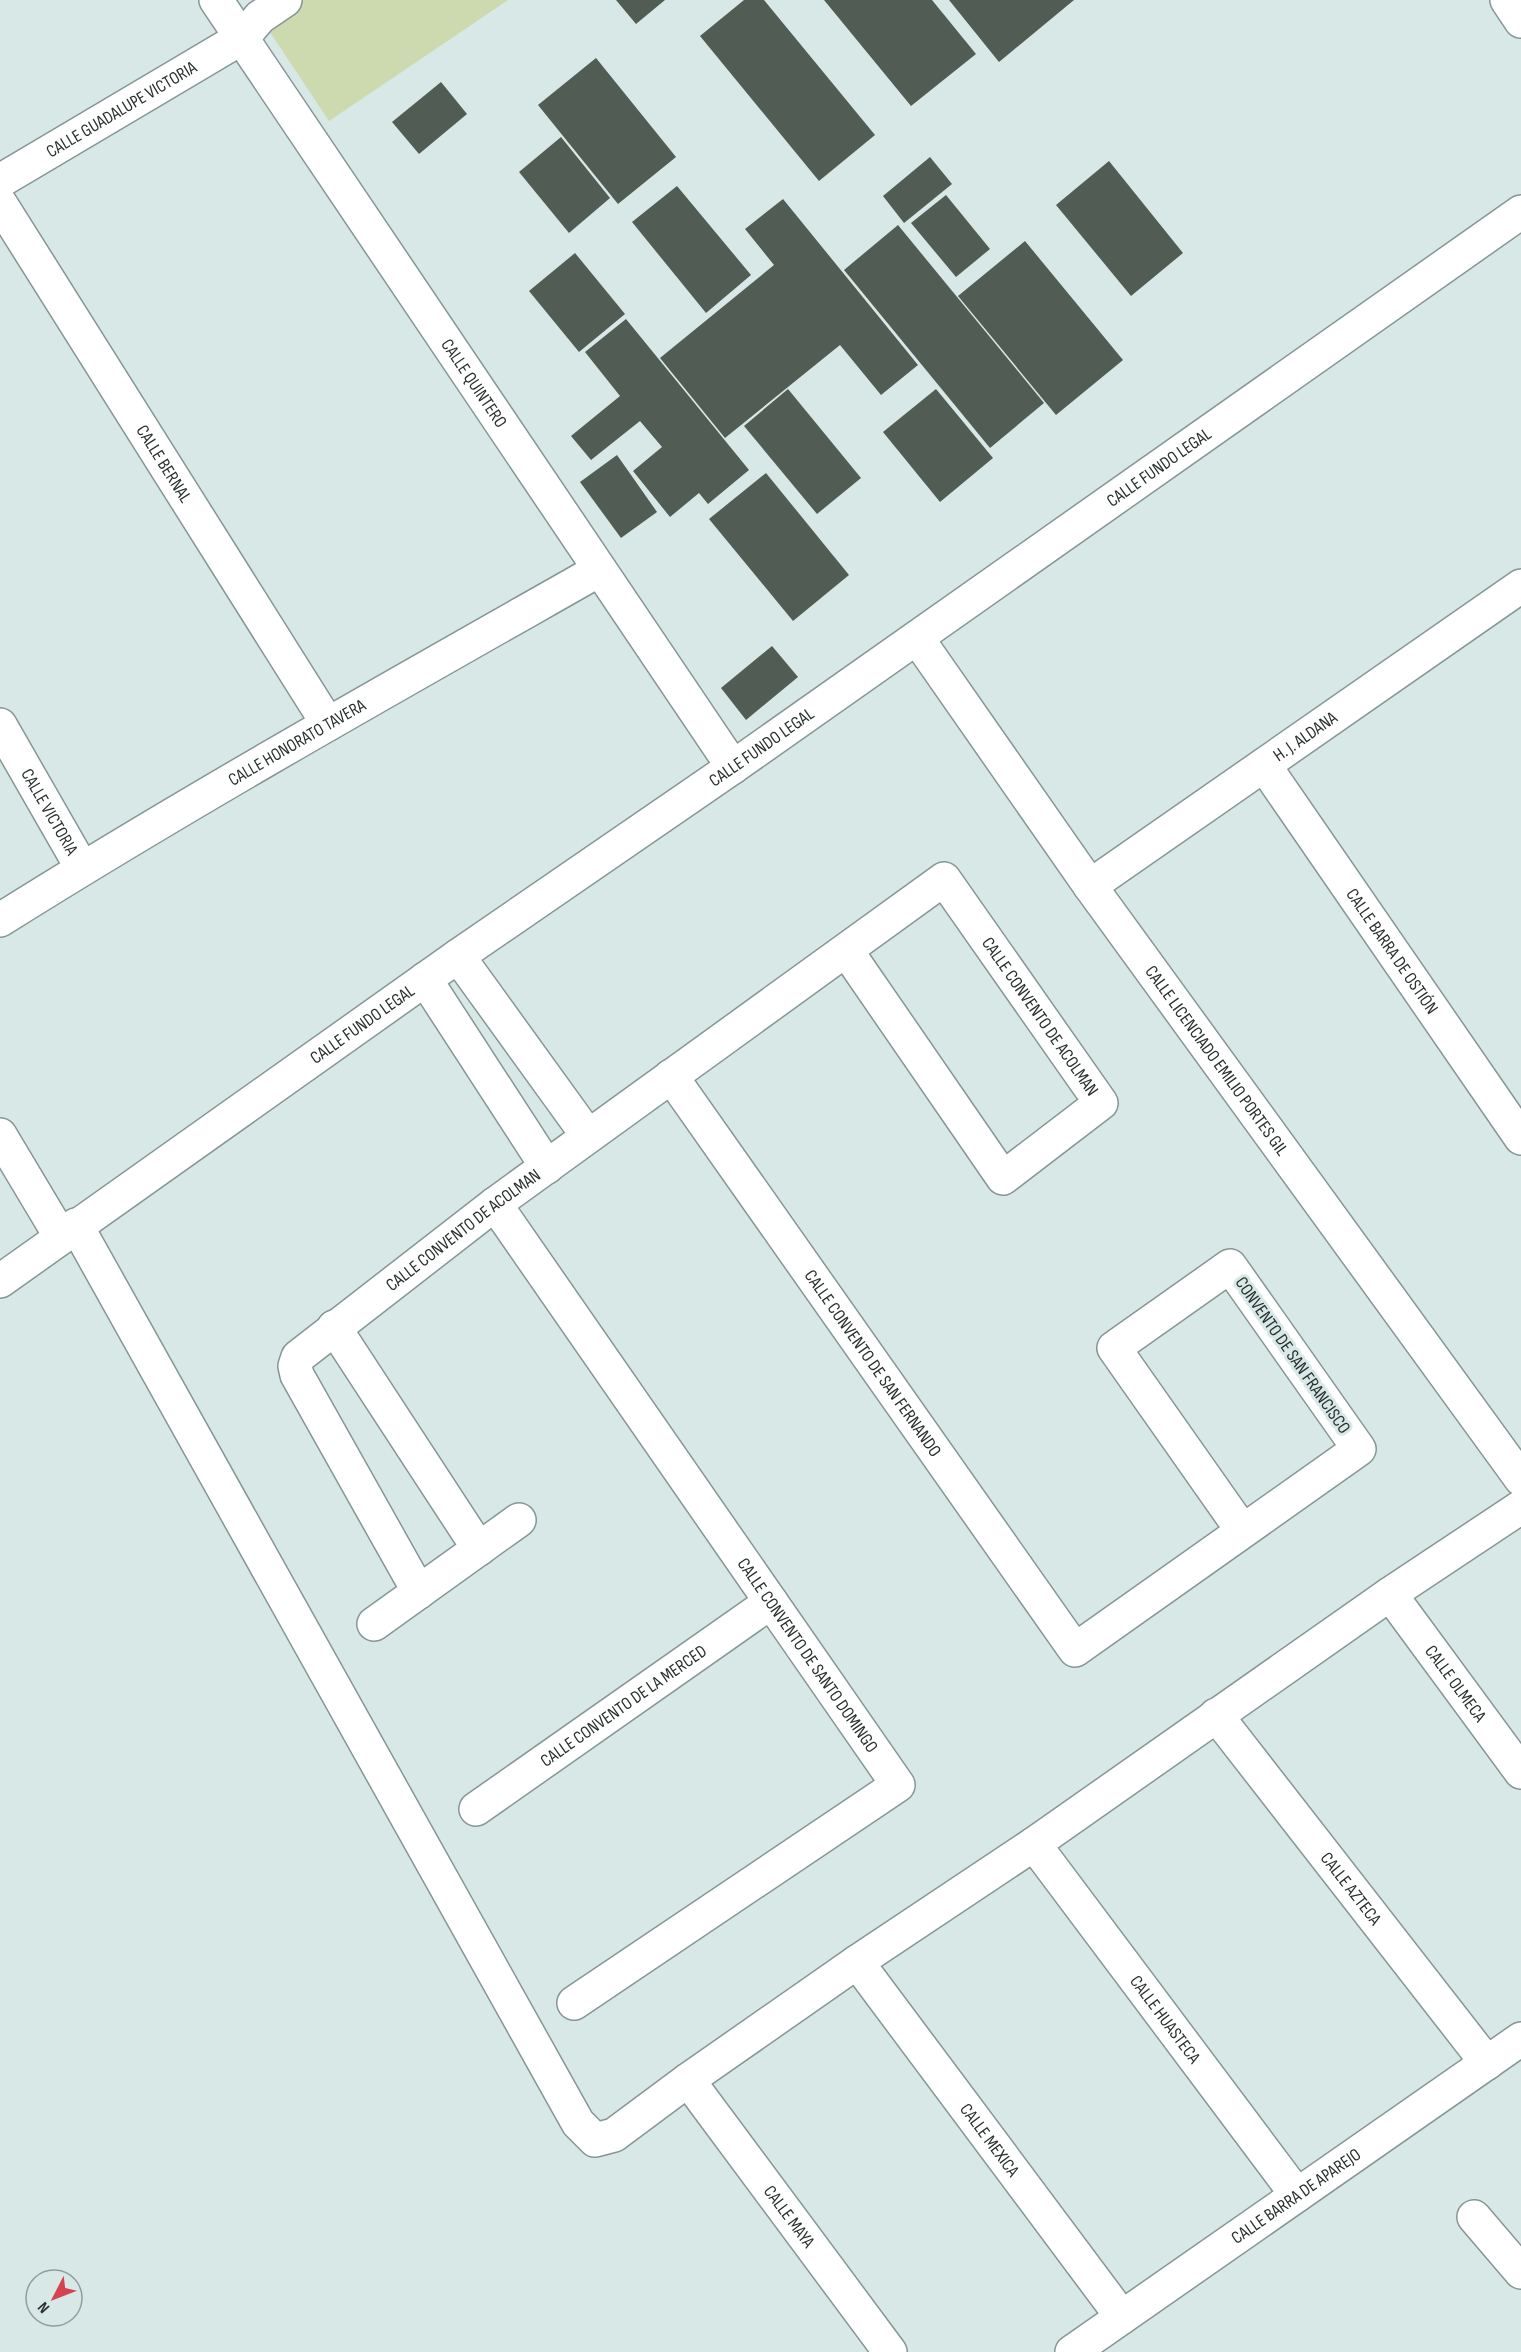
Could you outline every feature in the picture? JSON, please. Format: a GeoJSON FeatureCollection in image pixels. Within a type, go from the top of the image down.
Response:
{"type":"FeatureCollection","features":[{"type":"Feature","properties":{"kind":"street","name":"CALLE QUINTERO"},"geometry":{"type":"LineString","coordinates":[[216,0],[732,767]]}},
{"type":"Feature","properties":{"kind":"street","name":"CALLE GUADALUPE VICTORIA"},"geometry":{"type":"LineString","coordinates":[[0,181],[243,37],[260,17],[285,0]]}},
{"type":"Feature","properties":{"kind":"street"},"geometry":{"type":"LineString","coordinates":[[1507,0],[1521,21]]}},
{"type":"Feature","properties":{"kind":"street","name":"CALLE BERNAL"},"geometry":{"type":"LineString","coordinates":[[0,203],[328,724]]}},
{"type":"Feature","properties":{"kind":"street","name":"CALLE FUNDO LEGAL"},"geometry":{"type":"LineString","coordinates":[[0,1281],[425,979],[732,767],[1521,212]]}},
{"type":"Feature","properties":{"kind":"street","name":"CALLE HONORATO TAVERA"},"geometry":{"type":"LineString","coordinates":[[0,920],[82,868],[328,724],[599,570]]}},
{"type":"Feature","properties":{"kind":"street","name":"H. J. ALDANA"},"geometry":{"type":"LineString","coordinates":[[1090,886],[1264,765],[1516,599]]}},
{"type":"Feature","properties":{"kind":"street","name":"CALLE LICENCIADO EMILIO PORTES GIL"},"geometry":{"type":"LineString","coordinates":[[916,638],[1090,886],[1521,1479]]}},
{"type":"Feature","properties":{"kind":"street","name":"CALLE VICTORIA"},"geometry":{"type":"LineString","coordinates":[[0,725],[82,868]]}},
{"type":"Feature","properties":{"kind":"street","name":"CALLE BARRA DE OSTIÓN"},"geometry":{"type":"LineString","coordinates":[[1264,765],[1521,1138]]}},
{"type":"Feature","properties":{"kind":"street","name":"CALLE CONVENTO DE ACOLMAN"},"geometry":{"type":"LineString","coordinates":[[419,1592],[297,1375],[295,1366],[298,1357],[495,1204],[944,879],[1101,1103],[1003,1178],[846,950]]}},
{"type":"Feature","properties":{"kind":"street"},"geometry":{"type":"LineString","coordinates":[[458,956],[588,1136]]}},
{"type":"Feature","properties":{"kind":"street"},"geometry":{"type":"LineString","coordinates":[[425,979],[547,1167]]}},
{"type":"Feature","properties":{"kind":"street","name":"CALLE CONVENTO DE SAN FERNANDO"},"geometry":{"type":"LineString","coordinates":[[671,1076],[1075,1650]]}},
{"type":"Feature","properties":{"kind":"street"},"geometry":{"type":"LineString","coordinates":[[0,1135],[69,1231],[578,2123],[595,2140],[614,2135],[688,2080],[857,1962],[1034,1844],[1390,1594],[1521,1507]]}},
{"type":"Feature","properties":{"kind":"street","name":"CALLE CONVENTO DE SANTO DOMINGO"},"geometry":{"type":"LineString","coordinates":[[495,1204],[898,1785],[574,2003]]}},
{"type":"Feature","properties":{"kind":"street","name":"CONVENTO DE SAN FRANCISCO"},"geometry":{"type":"LineString","coordinates":[[1075,1650],[1359,1449],[1230,1266],[1114,1348],[1242,1530]]}},
{"type":"Feature","properties":{"kind":"street"},"geometry":{"type":"LineString","coordinates":[[334,1327],[479,1549]]}},
{"type":"Feature","properties":{"kind":"street"},"geometry":{"type":"LineString","coordinates":[[374,1624],[519,1520]]}},
{"type":"Feature","properties":{"kind":"street","name":"CALLE OLMECA"},"geometry":{"type":"LineString","coordinates":[[1390,1594],[1521,1772]]}},
{"type":"Feature","properties":{"kind":"street","name":"CALLE CONVENTO DE LA MERCED"},"geometry":{"type":"LineString","coordinates":[[476,1809],[771,1602]]}},
{"type":"Feature","properties":{"kind":"street","name":"CALLE AZTECA"},"geometry":{"type":"LineString","coordinates":[[1216,1715],[1488,2063]]}},
{"type":"Feature","properties":{"kind":"street","name":"CALLE HUASTECA"},"geometry":{"type":"LineString","coordinates":[[1034,1844],[1298,2195]]}},
{"type":"Feature","properties":{"kind":"street","name":"CALLE MEXICA"},"geometry":{"type":"LineString","coordinates":[[857,1962],[1122,2317]]}},
{"type":"Feature","properties":{"kind":"street","name":"CALLE BARRA DE APAREJO"},"geometry":{"type":"LineString","coordinates":[[1072,2352],[1521,2039]]}},
{"type":"Feature","properties":{"kind":"street","name":"CALLE MAYA"},"geometry":{"type":"LineString","coordinates":[[688,2080],[890,2352]]}},
{"type":"Feature","properties":{"kind":"street"},"geometry":{"type":"LineString","coordinates":[[1474,2217],[1521,2272]]}},
{"type":"Feature","properties":{"kind":"green space"},"geometry":{"type":"Polygon","coordinates":[[[285,0],[508,0],[329,121],[260,17],[285,0]]]}},
{"type":"Feature","properties":{"kind":"building"},"geometry":{"type":"Polygon","coordinates":[[[616,0],[665,0],[636,24],[616,0]]]}},
{"type":"Feature","properties":{"kind":"building"},"geometry":{"type":"Polygon","coordinates":[[[744,0],[764,0],[875,135],[819,181],[700,36],[744,0]]]}},
{"type":"Feature","properties":{"kind":"building"},"geometry":{"type":"Polygon","coordinates":[[[824,0],[932,0],[976,54],[911,106],[824,0]]]}},
{"type":"Feature","properties":{"kind":"building"},"geometry":{"type":"Polygon","coordinates":[[[949,0],[1074,0],[999,62],[949,0]]]}},
{"type":"Feature","properties":{"kind":"building"},"geometry":{"type":"Polygon","coordinates":[[[596,58],[676,157],[618,204],[538,105],[596,58]]]}},
{"type":"Feature","properties":{"kind":"building"},"geometry":{"type":"Polygon","coordinates":[[[441,82],[467,114],[419,154],[392,122],[441,82]]]}},
{"type":"Feature","properties":{"kind":"building"},"geometry":{"type":"Polygon","coordinates":[[[561,137],[610,198],[569,233],[519,172],[561,137]]]}},
{"type":"Feature","properties":{"kind":"building"},"geometry":{"type":"Polygon","coordinates":[[[930,157],[952,184],[904,223],[883,196],[930,157]]]}},
{"type":"Feature","properties":{"kind":"building"},"geometry":{"type":"Polygon","coordinates":[[[1109,161],[1183,253],[1131,296],[1056,205],[1109,161]]]}},
{"type":"Feature","properties":{"kind":"building"},"geometry":{"type":"Polygon","coordinates":[[[677,186],[751,275],[706,313],[632,222],[677,186]]]}},
{"type":"Feature","properties":{"kind":"building"},"geometry":{"type":"Polygon","coordinates":[[[946,195],[990,249],[956,277],[911,223],[946,195]]]}},
{"type":"Feature","properties":{"kind":"building"},"geometry":{"type":"Polygon","coordinates":[[[783,199],[918,365],[881,395],[840,345],[725,438],[660,358],[774,265],[745,229],[783,199]]]}},
{"type":"Feature","properties":{"kind":"building"},"geometry":{"type":"Polygon","coordinates":[[[898,225],[1044,403],[990,448],[844,270],[898,225]]]}},
{"type":"Feature","properties":{"kind":"building"},"geometry":{"type":"Polygon","coordinates":[[[1025,241],[1123,360],[1056,415],[958,296],[1025,241]]]}},
{"type":"Feature","properties":{"kind":"building"},"geometry":{"type":"Polygon","coordinates":[[[575,253],[625,314],[579,352],[529,291],[575,253]]]}},
{"type":"Feature","properties":{"kind":"building"},"geometry":{"type":"Polygon","coordinates":[[[626,319],[749,470],[708,504],[699,493],[670,517],[633,471],[662,447],[640,421],[591,460],[571,436],[620,396],[585,352],[626,319]]]}},
{"type":"Feature","properties":{"kind":"building"},"geometry":{"type":"Polygon","coordinates":[[[788,389],[861,478],[817,514],[744,426],[788,389]]]}},
{"type":"Feature","properties":{"kind":"building"},"geometry":{"type":"Polygon","coordinates":[[[936,389],[993,458],[940,502],[883,432],[936,389]]]}},
{"type":"Feature","properties":{"kind":"building"},"geometry":{"type":"Polygon","coordinates":[[[617,455],[657,512],[621,538],[580,482],[617,455]]]}},
{"type":"Feature","properties":{"kind":"building"},"geometry":{"type":"Polygon","coordinates":[[[766,473],[849,575],[793,621],[709,519],[766,473]]]}},
{"type":"Feature","properties":{"kind":"building"},"geometry":{"type":"Polygon","coordinates":[[[772,646],[798,677],[746,720],[721,688],[772,646]]]}}]}
